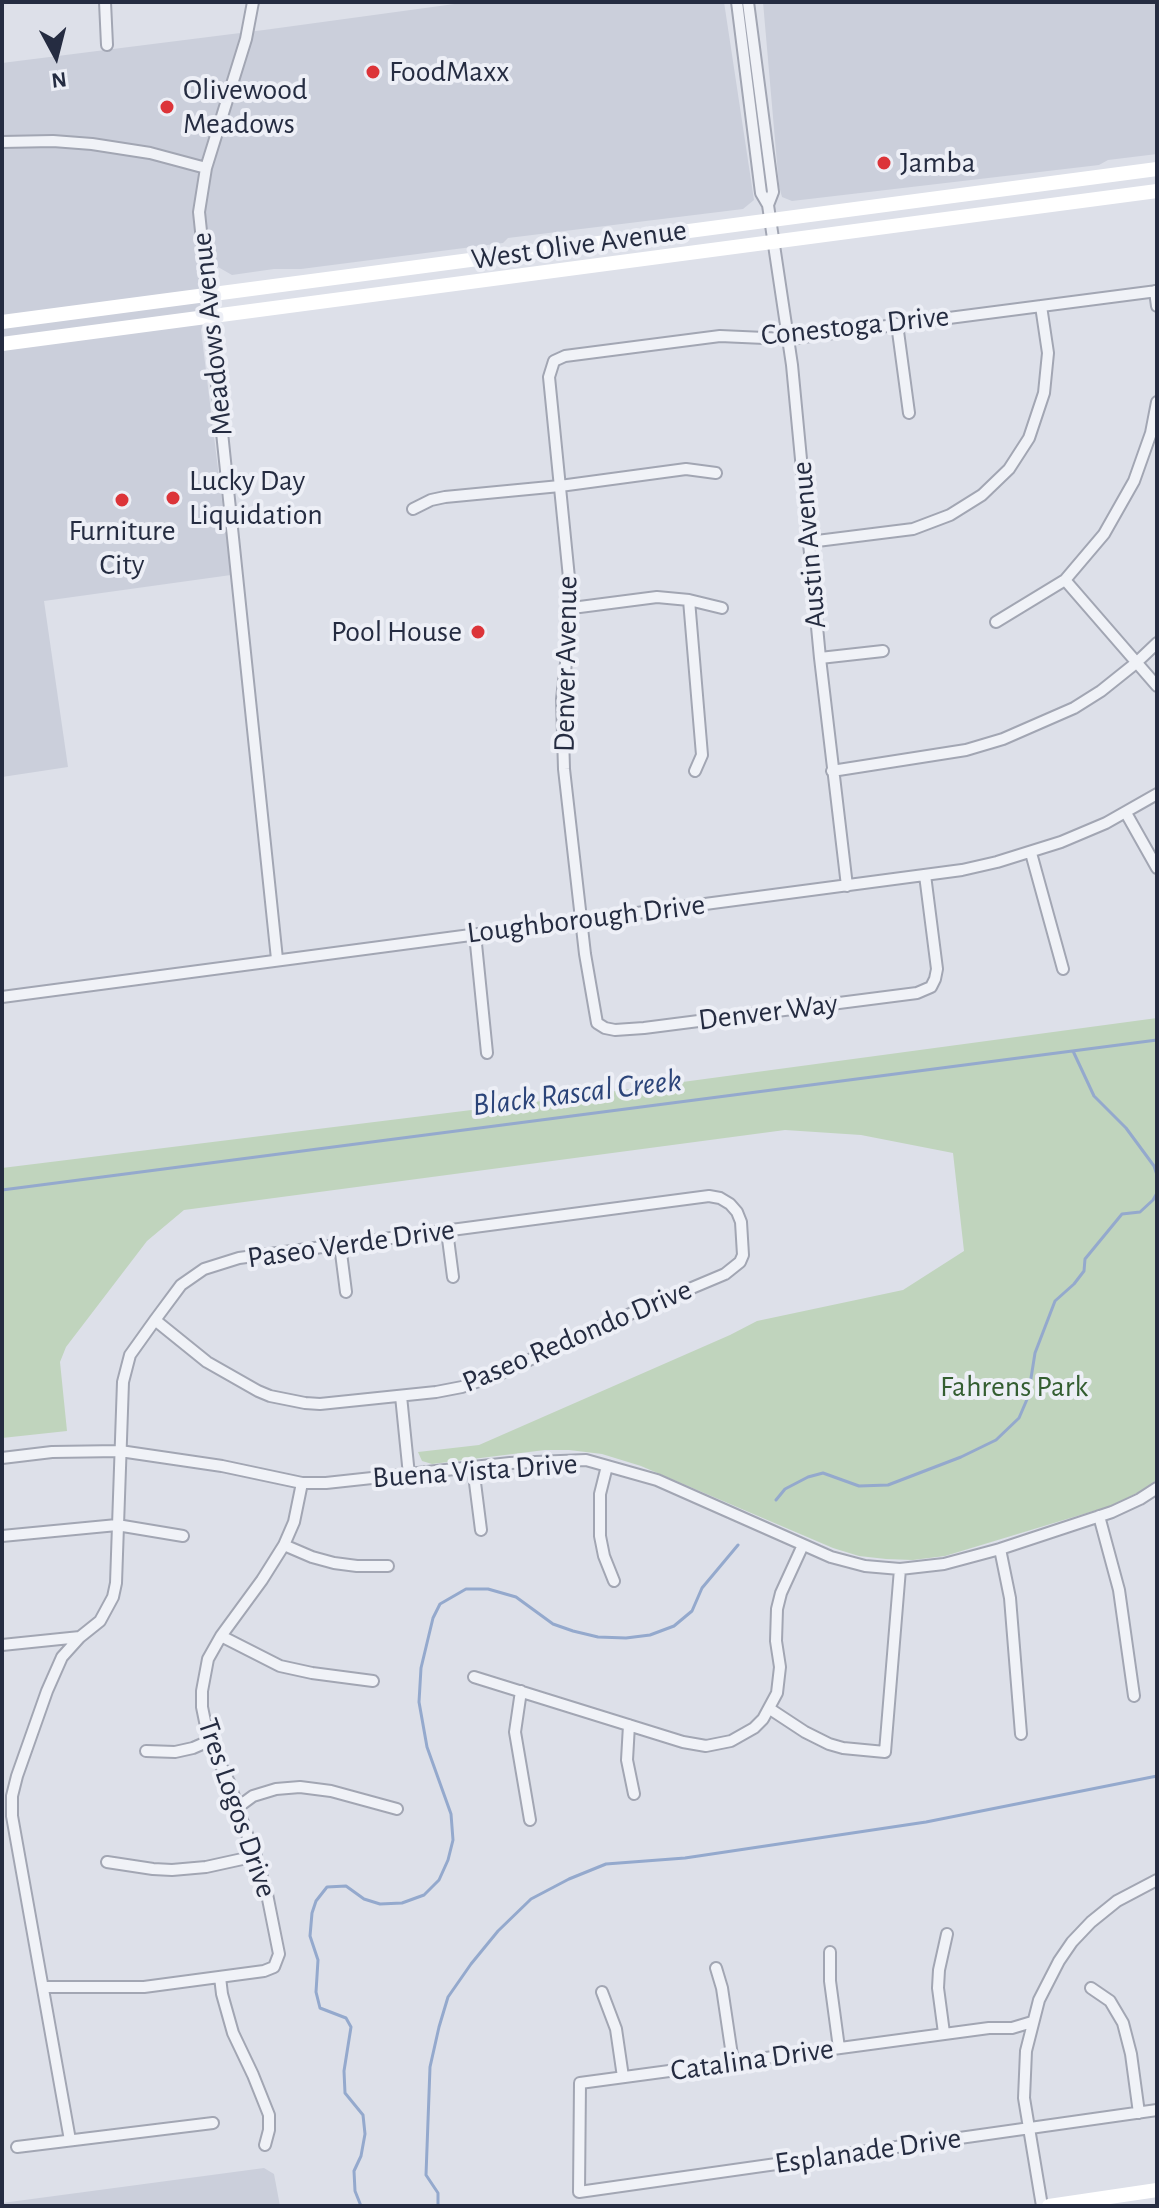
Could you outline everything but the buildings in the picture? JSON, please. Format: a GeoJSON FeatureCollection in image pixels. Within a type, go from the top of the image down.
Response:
{"type":"FeatureCollection","features":[{"type":"Feature","properties":{"kind":"main road","name":"West Olive Avenue"},"geometry":{"type":"LineString","coordinates":[[2,322],[207,296],[769,212],[1157,169]]}},
{"type":"Feature","properties":{"kind":"main road","name":"West Olive Avenue"},"geometry":{"type":"LineString","coordinates":[[2,344],[1157,191]]}},
{"type":"Feature","properties":{"kind":"main road"},"geometry":{"type":"LineString","coordinates":[[1049,2206],[1157,2190]]}},
{"type":"Feature","properties":{"kind":"street"},"geometry":{"type":"LineString","coordinates":[[105,2],[107,45]]}},
{"type":"Feature","properties":{"kind":"street","name":"Meadows Avenue"},"geometry":{"type":"LineString","coordinates":[[253,2],[246,39],[206,168],[199,212],[277,959]]}},
{"type":"Feature","properties":{"kind":"street"},"geometry":{"type":"LineString","coordinates":[[737,2],[740,36],[747,46],[754,87]]}},
{"type":"Feature","properties":{"kind":"street","name":"Austin Avenue"},"geometry":{"type":"LineString","coordinates":[[748,2],[761,193],[769,212],[792,365],[820,658],[847,886]]}},
{"type":"Feature","properties":{"kind":"street","name":"Austin Avenue"},"geometry":{"type":"LineString","coordinates":[[754,87],[767,143],[773,192],[769,212]]}},
{"type":"Feature","properties":{"kind":"street"},"geometry":{"type":"LineString","coordinates":[[2,142],[92,144],[150,153],[206,168]]}},
{"type":"Feature","properties":{"kind":"street"},"geometry":{"type":"LineString","coordinates":[[1156,291],[1157,306]]}},
{"type":"Feature","properties":{"kind":"street","name":"Conestoga Drive"},"geometry":{"type":"LineString","coordinates":[[554,361],[565,356],[720,336],[787,339],[1156,291]]}},
{"type":"Feature","properties":{"kind":"street"},"geometry":{"type":"LineString","coordinates":[[809,542],[913,529],[938,520],[982,495],[1009,469],[1029,438],[1044,393],[1048,353],[1041,306]]}},
{"type":"Feature","properties":{"kind":"street"},"geometry":{"type":"LineString","coordinates":[[897,324],[909,413]]}},
{"type":"Feature","properties":{"kind":"street","name":"Denver Avenue"},"geometry":{"type":"LineString","coordinates":[[554,361],[549,377],[572,608],[562,699],[563,753],[582,920]]}},
{"type":"Feature","properties":{"kind":"street"},"geometry":{"type":"LineString","coordinates":[[996,622],[1065,580],[1104,534],[1134,481],[1151,433],[1157,402]]}},
{"type":"Feature","properties":{"kind":"street"},"geometry":{"type":"LineString","coordinates":[[413,509],[445,497],[686,469],[716,473]]}},
{"type":"Feature","properties":{"kind":"street"},"geometry":{"type":"LineString","coordinates":[[1065,580],[1157,686]]}},
{"type":"Feature","properties":{"kind":"street"},"geometry":{"type":"LineString","coordinates":[[572,608],[657,597],[722,608]]}},
{"type":"Feature","properties":{"kind":"street"},"geometry":{"type":"LineString","coordinates":[[689,600],[702,755],[695,771]]}},
{"type":"Feature","properties":{"kind":"street"},"geometry":{"type":"LineString","coordinates":[[832,771],[955,752],[1003,739],[1074,708],[1101,691],[1157,643]]}},
{"type":"Feature","properties":{"kind":"street"},"geometry":{"type":"LineString","coordinates":[[820,658],[883,651]]}},
{"type":"Feature","properties":{"kind":"street","name":"Loughborough Drive"},"geometry":{"type":"LineString","coordinates":[[2,997],[847,886],[985,865],[1031,853],[1086,832],[1157,794]]}},
{"type":"Feature","properties":{"kind":"street"},"geometry":{"type":"LineString","coordinates":[[1126,813],[1157,868]]}},
{"type":"Feature","properties":{"kind":"street"},"geometry":{"type":"LineString","coordinates":[[1031,853],[1063,969]]}},
{"type":"Feature","properties":{"kind":"street","name":"Denver Way"},"geometry":{"type":"LineString","coordinates":[[582,920],[593,1006],[597,1023],[605,1028],[644,1028],[917,993],[931,987],[937,969],[925,875]]}},
{"type":"Feature","properties":{"kind":"street"},"geometry":{"type":"LineString","coordinates":[[475,934],[487,1053]]}},
{"type":"Feature","properties":{"kind":"street","name":"Paseo Verde Drive"},"geometry":{"type":"LineString","coordinates":[[70,2140],[12,1816],[12,1796],[47,1691],[62,1657],[100,1621],[113,1597],[123,1382],[130,1355],[181,1285],[204,1269],[239,1258],[709,1196]]}},
{"type":"Feature","properties":{"kind":"street","name":"Paseo Redondo Drive"},"geometry":{"type":"LineString","coordinates":[[155,1320],[207,1362],[270,1396],[320,1404],[436,1392],[478,1382],[725,1274],[740,1262],[743,1255],[741,1222],[730,1204],[709,1196]]}},
{"type":"Feature","properties":{"kind":"street"},"geometry":{"type":"LineString","coordinates":[[447,1231],[453,1277]]}},
{"type":"Feature","properties":{"kind":"street"},"geometry":{"type":"LineString","coordinates":[[340,1245],[346,1292]]}},
{"type":"Feature","properties":{"kind":"street"},"geometry":{"type":"LineString","coordinates":[[401,1396],[409,1475]]}},
{"type":"Feature","properties":{"kind":"street","name":"Buena Vista Drive"},"geometry":{"type":"LineString","coordinates":[[2,1458],[52,1452],[120,1451],[222,1466],[302,1483],[531,1461],[586,1460],[657,1480],[803,1545],[856,1564],[900,1569],[935,1566],[1000,1549],[1123,1507],[1157,1488]]}},
{"type":"Feature","properties":{"kind":"street"},"geometry":{"type":"LineString","coordinates":[[607,1466],[600,1494],[600,1536],[614,1581]]}},
{"type":"Feature","properties":{"kind":"street"},"geometry":{"type":"LineString","coordinates":[[473,1467],[481,1530]]}},
{"type":"Feature","properties":{"kind":"street","name":"Tres Logos Drive"},"geometry":{"type":"LineString","coordinates":[[220,1977],[264,1971],[274,1967],[279,1954],[256,1856],[229,1782],[209,1741],[202,1691],[208,1659],[284,1545],[294,1522],[302,1483]]}},
{"type":"Feature","properties":{"kind":"street"},"geometry":{"type":"LineString","coordinates":[[1099,1516],[1119,1590],[1134,1696]]}},
{"type":"Feature","properties":{"kind":"street"},"geometry":{"type":"LineString","coordinates":[[2,1536],[117,1525],[183,1536]]}},
{"type":"Feature","properties":{"kind":"street"},"geometry":{"type":"LineString","coordinates":[[284,1545],[334,1563],[388,1566]]}},
{"type":"Feature","properties":{"kind":"street"},"geometry":{"type":"LineString","coordinates":[[474,1677],[692,1745],[719,1744],[742,1736],[754,1728],[770,1709],[777,1693],[780,1667],[777,1609],[803,1545]]}},
{"type":"Feature","properties":{"kind":"street"},"geometry":{"type":"LineString","coordinates":[[1000,1549],[1010,1598],[1021,1734]]}},
{"type":"Feature","properties":{"kind":"street"},"geometry":{"type":"LineString","coordinates":[[770,1709],[829,1744],[885,1752],[900,1569]]}},
{"type":"Feature","properties":{"kind":"street"},"geometry":{"type":"LineString","coordinates":[[221,1636],[280,1666],[373,1681]]}},
{"type":"Feature","properties":{"kind":"street"},"geometry":{"type":"LineString","coordinates":[[2,1645],[80,1637]]}},
{"type":"Feature","properties":{"kind":"street"},"geometry":{"type":"LineString","coordinates":[[521,1691],[515,1732],[530,1820]]}},
{"type":"Feature","properties":{"kind":"street"},"geometry":{"type":"LineString","coordinates":[[629,1725],[626,1748],[634,1794]]}},
{"type":"Feature","properties":{"kind":"street"},"geometry":{"type":"LineString","coordinates":[[146,1751],[175,1752],[209,1741]]}},
{"type":"Feature","properties":{"kind":"street"},"geometry":{"type":"LineString","coordinates":[[238,1807],[253,1796],[276,1789],[300,1787],[331,1791],[397,1809]]}},
{"type":"Feature","properties":{"kind":"street"},"geometry":{"type":"LineString","coordinates":[[107,1862],[172,1870],[206,1867],[256,1856]]}},
{"type":"Feature","properties":{"kind":"street"},"geometry":{"type":"LineString","coordinates":[[1042,2206],[1027,2128],[1023,2074],[1032,2022],[1049,1979],[1080,1932],[1117,1901],[1157,1880]]}},
{"type":"Feature","properties":{"kind":"street"},"geometry":{"type":"LineString","coordinates":[[944,2033],[938,1988],[947,1934]]}},
{"type":"Feature","properties":{"kind":"street"},"geometry":{"type":"LineString","coordinates":[[830,1952],[830,1981],[839,2048]]}},
{"type":"Feature","properties":{"kind":"street"},"geometry":{"type":"LineString","coordinates":[[716,1968],[733,2062]]}},
{"type":"Feature","properties":{"kind":"street"},"geometry":{"type":"LineString","coordinates":[[44,1987],[144,1987],[220,1977],[233,2033],[269,2115],[265,2145]]}},
{"type":"Feature","properties":{"kind":"street"},"geometry":{"type":"LineString","coordinates":[[1091,1988],[1110,2001],[1123,2023],[1131,2054],[1139,2113]]}},
{"type":"Feature","properties":{"kind":"street"},"geometry":{"type":"LineString","coordinates":[[602,1992],[616,2029],[623,2077]]}},
{"type":"Feature","properties":{"kind":"street","name":"Catalina Drive"},"geometry":{"type":"LineString","coordinates":[[579,2192],[580,2083],[944,2033],[1012,2028],[1032,2022]]}},
{"type":"Feature","properties":{"kind":"street","name":"Esplanade Drive"},"geometry":{"type":"LineString","coordinates":[[579,2192],[1157,2110]]}},
{"type":"Feature","properties":{"kind":"street"},"geometry":{"type":"LineString","coordinates":[[17,2147],[213,2123]]}},
{"type":"Feature","properties":{"kind":"shaded area"},"geometry":{"type":"Polygon","coordinates":[[[469,2],[724,2],[754,200],[743,209],[508,238],[503,243],[301,269],[232,275],[218,267],[201,330],[231,575],[44,601],[68,767],[2,777],[2,63],[469,2]]]}},
{"type":"Feature","properties":{"kind":"shaded area"},"geometry":{"type":"Polygon","coordinates":[[[763,2],[1157,2],[1157,154],[1108,160],[1099,165],[792,201],[782,197],[779,186],[763,2]]]}},
{"type":"Feature","properties":{"kind":"shaded area"},"geometry":{"type":"Polygon","coordinates":[[[264,2168],[274,2174],[280,2206],[2,2206],[2,2203],[264,2168]]]}},
{"type":"Feature","properties":{"kind":"green space","name":"Fahrens Park"},"geometry":{"type":"Polygon","coordinates":[[[1157,1018],[1157,1480],[1110,1506],[945,1556],[886,1559],[859,1556],[833,1548],[641,1466],[602,1454],[545,1450],[432,1464],[422,1461],[418,1452],[479,1445],[757,1321],[903,1290],[964,1251],[953,1153],[861,1135],[785,1130],[184,1210],[147,1241],[66,1347],[60,1362],[67,1431],[2,1438],[2,1168],[512,1105],[1157,1018]]]}},
{"type":"Feature","properties":{"kind":"waterway","name":"Black Rascal Creek"},"geometry":{"type":"LineString","coordinates":[[2,1190],[1157,1040]]}},
{"type":"Feature","properties":{"kind":"waterway"},"geometry":{"type":"LineString","coordinates":[[1073,1051],[1094,1096],[1126,1128],[1154,1166],[1157,1175]]}},
{"type":"Feature","properties":{"kind":"waterway"},"geometry":{"type":"LineString","coordinates":[[776,1500],[785,1489],[823,1473],[859,1486],[888,1485],[996,1440],[1019,1418],[1028,1397],[1035,1353],[1055,1301],[1074,1284],[1084,1271],[1085,1259],[1122,1214],[1140,1212],[1157,1193]]}},
{"type":"Feature","properties":{"kind":"waterway"},"geometry":{"type":"LineString","coordinates":[[361,2206],[355,2191],[354,2171],[361,2156],[365,2134],[363,2115],[345,2093],[344,2071],[351,2027],[346,2018],[320,2008],[316,1992],[318,1960],[310,1936],[312,1913],[316,1901],[327,1887],[346,1886],[364,1899],[380,1904],[402,1903],[424,1895],[439,1880],[448,1860],[453,1840],[451,1814],[427,1747],[419,1702],[421,1668],[433,1618],[440,1604],[466,1589],[488,1589],[516,1597],[553,1624],[573,1631],[598,1637],[650,1635],[674,1626],[692,1611],[702,1588],[738,1545]]}},
{"type":"Feature","properties":{"kind":"waterway"},"geometry":{"type":"LineString","coordinates":[[438,2206],[438,2193],[426,2175],[430,2067],[448,1997],[498,1931],[531,1899],[606,1864],[685,1858],[926,1822],[1157,1776]]}},
{"type":"Feature","properties":{"kind":"place","name":"FoodMaxx"},"geometry":{"type":"Point","coordinates":[373,72]}},
{"type":"Feature","properties":{"kind":"place","name":"Olivewood Meadows"},"geometry":{"type":"Point","coordinates":[167,107]}},
{"type":"Feature","properties":{"kind":"place","name":"Jamba"},"geometry":{"type":"Point","coordinates":[884,163]}},
{"type":"Feature","properties":{"kind":"place","name":"Lucky Day Liquidation"},"geometry":{"type":"Point","coordinates":[173,498]}},
{"type":"Feature","properties":{"kind":"place","name":"Furniture City"},"geometry":{"type":"Point","coordinates":[122,500]}},
{"type":"Feature","properties":{"kind":"place","name":"Pool House"},"geometry":{"type":"Point","coordinates":[478,632]}}]}
